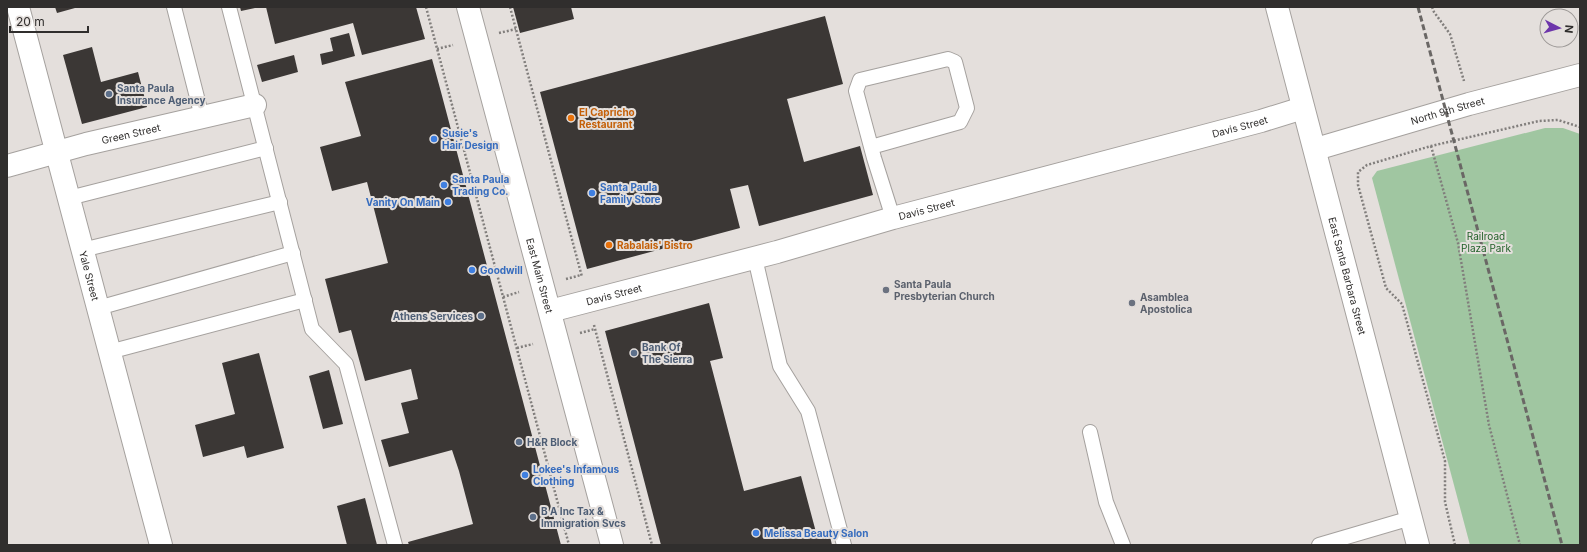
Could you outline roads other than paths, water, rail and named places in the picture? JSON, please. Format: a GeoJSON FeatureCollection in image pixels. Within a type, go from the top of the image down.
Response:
{"type":"FeatureCollection","features":[{"type":"Feature","properties":{"kind":"street","name":"Yale Street"},"geometry":{"type":"LineString","coordinates":[[18,7],[161,545]]}},
{"type":"Feature","properties":{"kind":"street","name":"East Main Street"},"geometry":{"type":"LineString","coordinates":[[468,7],[612,545]]}},
{"type":"Feature","properties":{"kind":"street","name":"East Santa Barbara Street"},"geometry":{"type":"LineString","coordinates":[[1277,7],[1303,108],[1316,149],[1418,545]]}},
{"type":"Feature","properties":{"kind":"street","name":"North 9th Street"},"geometry":{"type":"LineString","coordinates":[[1316,149],[1469,104],[1580,75]]}},
{"type":"Feature","properties":{"kind":"street","name":"Green Street"},"geometry":{"type":"LineString","coordinates":[[7,166],[57,152],[255,105]]}},
{"type":"Feature","properties":{"kind":"street","name":"Davis Street"},"geometry":{"type":"LineString","coordinates":[[550,311],[755,258],[893,218],[1261,121],[1303,108]]}},
{"type":"Feature","properties":{"kind":"lane"},"geometry":{"type":"LineString","coordinates":[[174,7],[202,117]]}},
{"type":"Feature","properties":{"kind":"lane"},"geometry":{"type":"LineString","coordinates":[[229,7],[306,300],[312,330],[346,364],[395,545]]}},
{"type":"Feature","properties":{"kind":"lane"},"geometry":{"type":"LineString","coordinates":[[871,147],[960,122],[967,108],[955,62],[948,59],[860,80],[856,91],[871,147],[893,218]]}},
{"type":"Feature","properties":{"kind":"lane"},"geometry":{"type":"LineString","coordinates":[[69,198],[266,148]]}},
{"type":"Feature","properties":{"kind":"lane"},"geometry":{"type":"LineString","coordinates":[[82,250],[280,202]]}},
{"type":"Feature","properties":{"kind":"lane"},"geometry":{"type":"LineString","coordinates":[[98,308],[293,253]]}},
{"type":"Feature","properties":{"kind":"lane"},"geometry":{"type":"LineString","coordinates":[[755,258],[780,366],[808,411],[844,545]]}},
{"type":"Feature","properties":{"kind":"lane"},"geometry":{"type":"LineString","coordinates":[[109,352],[306,300]]}},
{"type":"Feature","properties":{"kind":"lane"},"geometry":{"type":"LineString","coordinates":[[1090,432],[1106,502],[1122,545]]}},
{"type":"Feature","properties":{"kind":"lane"},"geometry":{"type":"LineString","coordinates":[[1319,545],[1411,518]]}},
{"type":"Feature","properties":{"kind":"railway"},"geometry":{"type":"LineString","coordinates":[[1418,7],[1562,545]]}},
{"type":"Feature","properties":{"kind":"place","name":"Santa Paula Insurance Agency"},"geometry":{"type":"Point","coordinates":[109,94]}},
{"type":"Feature","properties":{"kind":"place","name":"El Capricho Restaurant"},"geometry":{"type":"Point","coordinates":[571,118]}},
{"type":"Feature","properties":{"kind":"place","name":"Susie's Hair Design"},"geometry":{"type":"Point","coordinates":[434,139]}},
{"type":"Feature","properties":{"kind":"place","name":"Santa Paula Trading Co."},"geometry":{"type":"Point","coordinates":[444,185]}},
{"type":"Feature","properties":{"kind":"place","name":"Santa Paula Family Store"},"geometry":{"type":"Point","coordinates":[592,193]}},
{"type":"Feature","properties":{"kind":"place","name":"Vanity On Main"},"geometry":{"type":"Point","coordinates":[448,202]}},
{"type":"Feature","properties":{"kind":"place","name":"Rabalais' Bistro"},"geometry":{"type":"Point","coordinates":[609,245]}},
{"type":"Feature","properties":{"kind":"place","name":"Goodwill"},"geometry":{"type":"Point","coordinates":[472,270]}},
{"type":"Feature","properties":{"kind":"place","name":"Santa Paula Presbyterian Church"},"geometry":{"type":"Point","coordinates":[886,290]}},
{"type":"Feature","properties":{"kind":"place","name":"Asamblea Apostolica"},"geometry":{"type":"Point","coordinates":[1132,303]}},
{"type":"Feature","properties":{"kind":"place","name":"Athens Services"},"geometry":{"type":"Point","coordinates":[481,316]}},
{"type":"Feature","properties":{"kind":"place","name":"Bank Of The Sierra"},"geometry":{"type":"Point","coordinates":[634,353]}},
{"type":"Feature","properties":{"kind":"place","name":"H&R Block"},"geometry":{"type":"Point","coordinates":[519,442]}},
{"type":"Feature","properties":{"kind":"place","name":"Lokee's Infamous Clothing"},"geometry":{"type":"Point","coordinates":[525,475]}},
{"type":"Feature","properties":{"kind":"place","name":"B A Inc Tax & Immigration Svcs"},"geometry":{"type":"Point","coordinates":[533,517]}},
{"type":"Feature","properties":{"kind":"place","name":"Melissa Beauty Salon"},"geometry":{"type":"Point","coordinates":[756,533]}},
{"type":"Feature","properties":{"kind":"park label","name":"Railroad Plaza Park"},"geometry":{"type":"Point","coordinates":[1486,242]}}]}
